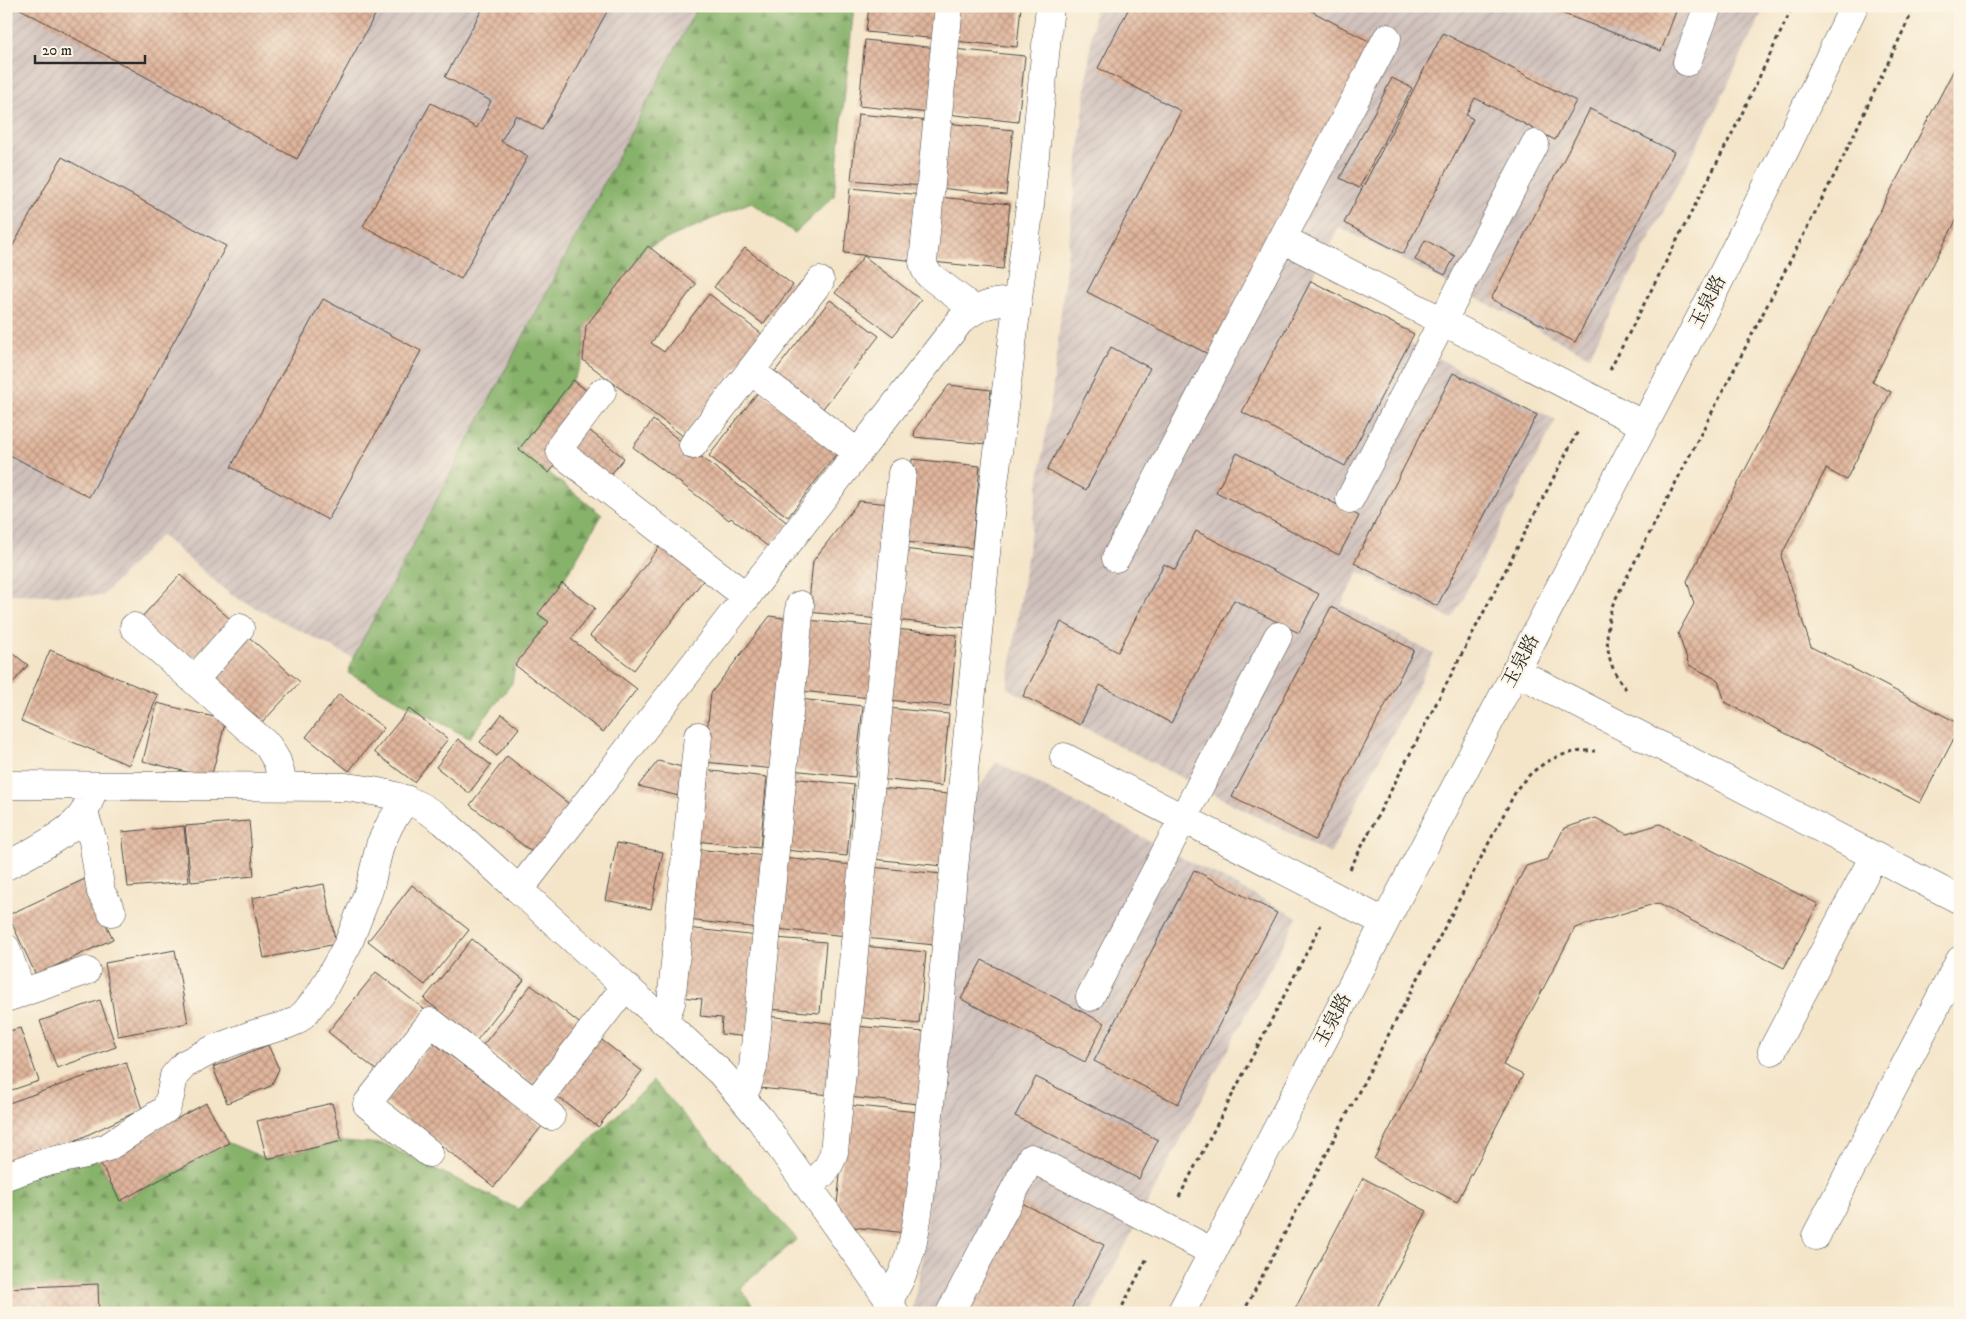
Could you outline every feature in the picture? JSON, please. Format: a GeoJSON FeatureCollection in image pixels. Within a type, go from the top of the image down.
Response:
{"type":"FeatureCollection","features":[{"type":"Feature","properties":{"kind":"street"},"geometry":{"type":"LineString","coordinates":[[949,6],[923,262],[924,269],[929,275],[975,310]]}},
{"type":"Feature","properties":{"kind":"street"},"geometry":{"type":"LineString","coordinates":[[892,1306],[898,1285],[911,1254],[919,1206],[990,514],[1030,206],[1050,6]]}},
{"type":"Feature","properties":{"kind":"street"},"geometry":{"type":"LineString","coordinates":[[1687,62],[1708,6]]}},
{"type":"Feature","properties":{"kind":"street","name":"玉泉路"},"geometry":{"type":"LineString","coordinates":[[1181,1313],[1644,425],[1787,146],[1854,6]]}},
{"type":"Feature","properties":{"kind":"street"},"geometry":{"type":"LineString","coordinates":[[1116,558],[1387,38]]}},
{"type":"Feature","properties":{"kind":"street"},"geometry":{"type":"LineString","coordinates":[[1350,499],[1535,144]]}},
{"type":"Feature","properties":{"kind":"street"},"geometry":{"type":"LineString","coordinates":[[1283,238],[1644,425]]}},
{"type":"Feature","properties":{"kind":"street"},"geometry":{"type":"LineString","coordinates":[[694,445],[820,281]]}},
{"type":"Feature","properties":{"kind":"street"},"geometry":{"type":"LineString","coordinates":[[519,890],[960,321],[975,310],[993,302],[1017,302]]}},
{"type":"Feature","properties":{"kind":"street"},"geometry":{"type":"LineString","coordinates":[[751,371],[858,453]]}},
{"type":"Feature","properties":{"kind":"street"},"geometry":{"type":"LineString","coordinates":[[602,392],[562,444],[561,453],[747,597]]}},
{"type":"Feature","properties":{"kind":"street"},"geometry":{"type":"LineString","coordinates":[[808,1186],[825,1173],[831,1163],[834,1152],[902,473]]}},
{"type":"Feature","properties":{"kind":"street"},"geometry":{"type":"LineString","coordinates":[[741,1096],[747,1087],[753,1067],[800,604]]}},
{"type":"Feature","properties":{"kind":"street"},"geometry":{"type":"LineString","coordinates":[[134,627],[261,739],[273,753],[284,786]]}},
{"type":"Feature","properties":{"kind":"street"},"geometry":{"type":"LineString","coordinates":[[194,680],[240,628]]}},
{"type":"Feature","properties":{"kind":"street"},"geometry":{"type":"LineString","coordinates":[[1090,997],[1278,636]]}},
{"type":"Feature","properties":{"kind":"street"},"geometry":{"type":"LineString","coordinates":[[1516,671],[1960,900]]}},
{"type":"Feature","properties":{"kind":"street"},"geometry":{"type":"LineString","coordinates":[[664,1022],[671,1003],[698,736]]}},
{"type":"Feature","properties":{"kind":"street"},"geometry":{"type":"LineString","coordinates":[[1064,757],[1384,922]]}},
{"type":"Feature","properties":{"kind":"street"},"geometry":{"type":"LineString","coordinates":[[6,785],[345,787],[391,794],[419,805],[443,821],[721,1073],[741,1096],[808,1186],[892,1306]]}},
{"type":"Feature","properties":{"kind":"street"},"geometry":{"type":"LineString","coordinates":[[6,866],[60,834],[84,813],[95,786]]}},
{"type":"Feature","properties":{"kind":"street"},"geometry":{"type":"LineString","coordinates":[[6,1176],[48,1162],[108,1147],[166,1109],[174,1076],[185,1064],[216,1048],[286,1025],[305,1014],[320,993],[348,944],[369,890],[380,845],[390,824],[406,799]]}},
{"type":"Feature","properties":{"kind":"street"},"geometry":{"type":"LineString","coordinates":[[84,813],[94,842],[101,892],[112,912]]}},
{"type":"Feature","properties":{"kind":"street"},"geometry":{"type":"LineString","coordinates":[[1772,1051],[1874,856]]}},
{"type":"Feature","properties":{"kind":"street"},"geometry":{"type":"LineString","coordinates":[[6,948],[14,995],[86,971]]}},
{"type":"Feature","properties":{"kind":"street"},"geometry":{"type":"LineString","coordinates":[[1816,1236],[1960,960]]}},
{"type":"Feature","properties":{"kind":"street"},"geometry":{"type":"LineString","coordinates":[[429,1153],[366,1104],[431,1022],[543,1109],[625,987]]}},
{"type":"Feature","properties":{"kind":"street"},"geometry":{"type":"LineString","coordinates":[[950,1313],[1031,1158],[1213,1252]]}},
{"type":"Feature","properties":{"kind":"path"},"geometry":{"type":"LineString","coordinates":[[1118,1313],[1595,399],[1738,122],[1793,6]]}},
{"type":"Feature","properties":{"kind":"path"},"geometry":{"type":"LineString","coordinates":[[1629,693],[1616,676],[1609,656],[1608,624],[1613,604],[1837,170],[1915,6]]}},
{"type":"Feature","properties":{"kind":"path"},"geometry":{"type":"LineString","coordinates":[[1243,1313],[1517,789],[1530,773],[1553,758],[1568,753],[1600,752]]}},
{"type":"Feature","properties":{"kind":"shaded area"},"geometry":{"type":"Polygon","coordinates":[[[6,6],[698,6],[353,658],[231,595],[161,535],[102,596],[6,594],[6,6]]]}},
{"type":"Feature","properties":{"kind":"shaded area"},"geometry":{"type":"Polygon","coordinates":[[[1095,6],[1765,6],[1715,111],[1589,356],[1339,227],[1311,280],[1414,334],[1409,343],[1556,420],[1452,619],[1359,572],[1341,605],[1434,654],[1330,854],[1007,688],[1052,394],[1095,6]]]}},
{"type":"Feature","properties":{"kind":"shaded area"},"geometry":{"type":"Polygon","coordinates":[[[996,762],[1297,917],[1090,1313],[912,1313],[922,1259],[973,797],[996,762]]]}},
{"type":"Feature","properties":{"kind":"green space"},"geometry":{"type":"Polygon","coordinates":[[[698,6],[854,6],[834,196],[795,233],[751,202],[648,247],[586,326],[583,360],[573,380],[519,449],[602,515],[562,583],[538,613],[549,622],[515,665],[512,683],[469,738],[348,673],[353,658],[698,6]]]}},
{"type":"Feature","properties":{"kind":"green space"},"geometry":{"type":"Polygon","coordinates":[[[653,1081],[797,1239],[740,1288],[758,1313],[6,1313],[6,1168],[99,1160],[120,1201],[229,1143],[267,1159],[342,1141],[384,1144],[518,1209],[653,1081]]]}},
{"type":"Feature","properties":{"kind":"building"},"geometry":{"type":"Polygon","coordinates":[[[15,6],[380,6],[297,159],[15,6]]]}},
{"type":"Feature","properties":{"kind":"building"},"geometry":{"type":"Polygon","coordinates":[[[484,6],[610,6],[542,130],[516,115],[501,141],[528,156],[461,279],[363,226],[431,103],[477,128],[491,101],[445,77],[484,6]]]}},
{"type":"Feature","properties":{"kind":"building"},"geometry":{"type":"Polygon","coordinates":[[[869,6],[941,6],[938,39],[866,32],[869,6]]]}},
{"type":"Feature","properties":{"kind":"building"},"geometry":{"type":"Polygon","coordinates":[[[958,6],[1021,6],[1017,47],[954,41],[958,6]]]}},
{"type":"Feature","properties":{"kind":"building"},"geometry":{"type":"Polygon","coordinates":[[[1130,6],[1302,6],[1372,43],[1210,355],[1087,292],[1181,111],[1098,68],[1130,6]]]}},
{"type":"Feature","properties":{"kind":"building"},"geometry":{"type":"Polygon","coordinates":[[[1543,6],[1678,6],[1661,51],[1543,6]]]}},
{"type":"Feature","properties":{"kind":"building"},"geometry":{"type":"Polygon","coordinates":[[[1443,33],[1576,101],[1555,140],[1475,98],[1466,115],[1473,119],[1403,254],[1344,223],[1443,33]]]}},
{"type":"Feature","properties":{"kind":"building"},"geometry":{"type":"Polygon","coordinates":[[[865,40],[937,48],[930,113],[859,106],[865,40]]]}},
{"type":"Feature","properties":{"kind":"building"},"geometry":{"type":"Polygon","coordinates":[[[953,49],[1025,56],[1018,122],[947,114],[953,49]]]}},
{"type":"Feature","properties":{"kind":"building"},"geometry":{"type":"Polygon","coordinates":[[[1960,58],[1960,213],[1872,382],[1891,392],[1846,480],[1826,469],[1781,556],[1811,647],[1960,724],[1920,803],[1725,702],[1718,680],[1689,665],[1678,633],[1694,604],[1687,581],[1960,58]]]}},
{"type":"Feature","properties":{"kind":"building"},"geometry":{"type":"Polygon","coordinates":[[[1392,78],[1412,88],[1359,188],[1340,178],[1392,78]]]}},
{"type":"Feature","properties":{"kind":"building"},"geometry":{"type":"Polygon","coordinates":[[[1590,109],[1674,152],[1575,342],[1491,299],[1590,109]]]}},
{"type":"Feature","properties":{"kind":"building"},"geometry":{"type":"Polygon","coordinates":[[[858,114],[930,121],[923,186],[851,180],[858,114]]]}},
{"type":"Feature","properties":{"kind":"building"},"geometry":{"type":"Polygon","coordinates":[[[946,123],[1013,130],[1006,195],[939,188],[946,123]]]}},
{"type":"Feature","properties":{"kind":"building"},"geometry":{"type":"Polygon","coordinates":[[[62,157],[226,246],[89,497],[6,453],[6,258],[62,157]]]}},
{"type":"Feature","properties":{"kind":"building"},"geometry":{"type":"Polygon","coordinates":[[[850,188],[922,195],[915,261],[844,253],[850,188]]]}},
{"type":"Feature","properties":{"kind":"building"},"geometry":{"type":"Polygon","coordinates":[[[939,197],[1010,204],[1003,269],[932,262],[939,197]]]}},
{"type":"Feature","properties":{"kind":"building"},"geometry":{"type":"Polygon","coordinates":[[[1425,240],[1455,256],[1445,275],[1415,260],[1425,240]]]}},
{"type":"Feature","properties":{"kind":"building"},"geometry":{"type":"Polygon","coordinates":[[[648,246],[696,284],[651,343],[664,352],[709,294],[762,334],[683,436],[583,360],[586,326],[648,246]]]}},
{"type":"Feature","properties":{"kind":"building"},"geometry":{"type":"Polygon","coordinates":[[[745,248],[793,285],[763,324],[714,287],[745,248]]]}},
{"type":"Feature","properties":{"kind":"building"},"geometry":{"type":"Polygon","coordinates":[[[864,256],[921,300],[893,336],[835,293],[864,256]]]}},
{"type":"Feature","properties":{"kind":"building"},"geometry":{"type":"Polygon","coordinates":[[[1311,281],[1414,334],[1345,466],[1242,412],[1311,281]]]}},
{"type":"Feature","properties":{"kind":"building"},"geometry":{"type":"Polygon","coordinates":[[[323,299],[421,351],[328,520],[231,467],[323,299]]]}},
{"type":"Feature","properties":{"kind":"building"},"geometry":{"type":"Polygon","coordinates":[[[830,300],[879,336],[821,411],[773,374],[830,300]]]}},
{"type":"Feature","properties":{"kind":"building"},"geometry":{"type":"Polygon","coordinates":[[[1111,347],[1150,368],[1086,490],[1047,470],[1111,347]]]}},
{"type":"Feature","properties":{"kind":"building"},"geometry":{"type":"Polygon","coordinates":[[[1453,373],[1537,415],[1437,606],[1354,563],[1453,373]]]}},
{"type":"Feature","properties":{"kind":"building"},"geometry":{"type":"Polygon","coordinates":[[[573,380],[590,393],[563,455],[549,473],[519,449],[573,380]]]}},
{"type":"Feature","properties":{"kind":"building"},"geometry":{"type":"Polygon","coordinates":[[[949,385],[991,390],[986,444],[914,437],[915,429],[949,385]]]}},
{"type":"Feature","properties":{"kind":"building"},"geometry":{"type":"Polygon","coordinates":[[[759,391],[838,452],[788,517],[709,456],[759,391]]]}},
{"type":"Feature","properties":{"kind":"building"},"geometry":{"type":"Polygon","coordinates":[[[653,420],[789,524],[770,548],[731,518],[729,520],[633,447],[653,420]]]}},
{"type":"Feature","properties":{"kind":"building"},"geometry":{"type":"Polygon","coordinates":[[[585,427],[624,458],[609,477],[570,447],[585,427]]]}},
{"type":"Feature","properties":{"kind":"building"},"geometry":{"type":"Polygon","coordinates":[[[1237,453],[1359,516],[1339,555],[1216,492],[1237,453]]]}},
{"type":"Feature","properties":{"kind":"building"},"geometry":{"type":"Polygon","coordinates":[[[912,459],[980,466],[972,548],[904,542],[912,459]]]}},
{"type":"Feature","properties":{"kind":"building"},"geometry":{"type":"Polygon","coordinates":[[[859,501],[891,504],[879,619],[808,612],[813,561],[859,501]]]}},
{"type":"Feature","properties":{"kind":"building"},"geometry":{"type":"Polygon","coordinates":[[[1196,531],[1319,594],[1299,633],[1234,600],[1171,723],[1100,685],[1080,725],[1023,696],[1061,622],[1118,652],[1164,564],[1175,570],[1196,531]]]}},
{"type":"Feature","properties":{"kind":"building"},"geometry":{"type":"Polygon","coordinates":[[[661,545],[705,578],[634,670],[590,636],[661,545]]]}},
{"type":"Feature","properties":{"kind":"building"},"geometry":{"type":"Polygon","coordinates":[[[903,549],[974,557],[967,628],[896,620],[903,549]]]}},
{"type":"Feature","properties":{"kind":"building"},"geometry":{"type":"Polygon","coordinates":[[[180,575],[230,619],[189,665],[139,620],[180,575]]]}},
{"type":"Feature","properties":{"kind":"building"},"geometry":{"type":"Polygon","coordinates":[[[562,583],[595,608],[571,639],[637,689],[603,732],[515,665],[549,622],[538,614],[562,583]]]}},
{"type":"Feature","properties":{"kind":"building"},"geometry":{"type":"Polygon","coordinates":[[[1331,607],[1414,650],[1315,840],[1232,797],[1331,607]]]}},
{"type":"Feature","properties":{"kind":"building"},"geometry":{"type":"Polygon","coordinates":[[[770,616],[790,619],[775,769],[704,762],[711,693],[770,616]]]}},
{"type":"Feature","properties":{"kind":"building"},"geometry":{"type":"Polygon","coordinates":[[[807,620],[879,627],[871,698],[800,691],[807,620]]]}},
{"type":"Feature","properties":{"kind":"building"},"geometry":{"type":"Polygon","coordinates":[[[895,629],[957,635],[950,706],[888,700],[895,629]]]}},
{"type":"Feature","properties":{"kind":"building"},"geometry":{"type":"Polygon","coordinates":[[[250,638],[300,682],[259,726],[210,683],[250,638]]]}},
{"type":"Feature","properties":{"kind":"building"},"geometry":{"type":"Polygon","coordinates":[[[6,648],[28,665],[6,691],[6,648]]]}},
{"type":"Feature","properties":{"kind":"building"},"geometry":{"type":"Polygon","coordinates":[[[50,650],[158,695],[129,765],[21,721],[50,650]]]}},
{"type":"Feature","properties":{"kind":"building"},"geometry":{"type":"Polygon","coordinates":[[[339,694],[384,728],[349,771],[306,737],[339,694]]]}},
{"type":"Feature","properties":{"kind":"building"},"geometry":{"type":"Polygon","coordinates":[[[799,699],[863,706],[855,777],[792,770],[799,699]]]}},
{"type":"Feature","properties":{"kind":"building"},"geometry":{"type":"Polygon","coordinates":[[[157,703],[226,720],[211,778],[143,761],[157,703]]]}},
{"type":"Feature","properties":{"kind":"building"},"geometry":{"type":"Polygon","coordinates":[[[887,708],[949,714],[942,786],[880,779],[887,708]]]}},
{"type":"Feature","properties":{"kind":"building"},"geometry":{"type":"Polygon","coordinates":[[[409,709],[448,739],[414,782],[374,752],[409,709]]]}},
{"type":"Feature","properties":{"kind":"building"},"geometry":{"type":"Polygon","coordinates":[[[502,714],[519,728],[497,756],[480,742],[502,714]]]}},
{"type":"Feature","properties":{"kind":"building"},"geometry":{"type":"Polygon","coordinates":[[[458,739],[491,765],[469,793],[436,767],[458,739]]]}},
{"type":"Feature","properties":{"kind":"building"},"geometry":{"type":"Polygon","coordinates":[[[507,756],[573,807],[536,855],[470,805],[507,756]]]}},
{"type":"Feature","properties":{"kind":"building"},"geometry":{"type":"Polygon","coordinates":[[[658,761],[686,768],[683,797],[638,786],[658,761]]]}},
{"type":"Feature","properties":{"kind":"building"},"geometry":{"type":"Polygon","coordinates":[[[703,770],[767,777],[760,848],[696,841],[703,770]]]}},
{"type":"Feature","properties":{"kind":"building"},"geometry":{"type":"Polygon","coordinates":[[[791,778],[854,785],[847,856],[784,850],[791,778]]]}},
{"type":"Feature","properties":{"kind":"building"},"geometry":{"type":"Polygon","coordinates":[[[879,788],[950,794],[943,866],[872,859],[879,788]]]}},
{"type":"Feature","properties":{"kind":"building"},"geometry":{"type":"Polygon","coordinates":[[[1596,818],[1627,834],[1660,824],[1818,904],[1784,968],[1657,903],[1575,928],[1503,1065],[1523,1075],[1457,1202],[1374,1159],[1526,866],[1548,859],[1564,828],[1596,818]]]}},
{"type":"Feature","properties":{"kind":"building"},"geometry":{"type":"Polygon","coordinates":[[[249,821],[254,876],[191,882],[185,826],[249,821]]]}},
{"type":"Feature","properties":{"kind":"building"},"geometry":{"type":"Polygon","coordinates":[[[184,826],[189,882],[128,887],[122,832],[184,826]]]}},
{"type":"Feature","properties":{"kind":"building"},"geometry":{"type":"Polygon","coordinates":[[[617,843],[663,852],[651,909],[605,900],[617,843]]]}},
{"type":"Feature","properties":{"kind":"building"},"geometry":{"type":"Polygon","coordinates":[[[695,849],[766,856],[759,928],[688,920],[695,849]]]}},
{"type":"Feature","properties":{"kind":"building"},"geometry":{"type":"Polygon","coordinates":[[[783,858],[854,865],[847,936],[776,929],[783,858]]]}},
{"type":"Feature","properties":{"kind":"building"},"geometry":{"type":"Polygon","coordinates":[[[871,867],[942,874],[935,945],[864,938],[871,867]]]}},
{"type":"Feature","properties":{"kind":"building"},"geometry":{"type":"Polygon","coordinates":[[[1194,870],[1277,913],[1178,1104],[1094,1061],[1194,870]]]}},
{"type":"Feature","properties":{"kind":"building"},"geometry":{"type":"Polygon","coordinates":[[[85,879],[113,939],[36,975],[8,915],[85,879]]]}},
{"type":"Feature","properties":{"kind":"building"},"geometry":{"type":"Polygon","coordinates":[[[324,884],[336,944],[264,958],[252,898],[324,884]]]}},
{"type":"Feature","properties":{"kind":"building"},"geometry":{"type":"Polygon","coordinates":[[[412,885],[469,930],[425,985],[368,941],[412,885]]]}},
{"type":"Feature","properties":{"kind":"building"},"geometry":{"type":"Polygon","coordinates":[[[687,928],[758,936],[748,1037],[721,1034],[722,1018],[700,1016],[702,999],[680,997],[687,928]]]}},
{"type":"Feature","properties":{"kind":"building"},"geometry":{"type":"Polygon","coordinates":[[[775,938],[826,942],[820,1013],[767,1009],[775,938]]]}},
{"type":"Feature","properties":{"kind":"building"},"geometry":{"type":"Polygon","coordinates":[[[472,939],[524,980],[477,1040],[424,999],[472,939]]]}},
{"type":"Feature","properties":{"kind":"building"},"geometry":{"type":"Polygon","coordinates":[[[863,946],[926,952],[919,1024],[856,1017],[863,946]]]}},
{"type":"Feature","properties":{"kind":"building"},"geometry":{"type":"Polygon","coordinates":[[[175,950],[188,1023],[118,1036],[105,963],[175,950]]]}},
{"type":"Feature","properties":{"kind":"building"},"geometry":{"type":"Polygon","coordinates":[[[982,960],[1104,1023],[1085,1062],[961,999],[982,960]]]}},
{"type":"Feature","properties":{"kind":"building"},"geometry":{"type":"Polygon","coordinates":[[[376,972],[424,1009],[376,1070],[328,1032],[376,972]]]}},
{"type":"Feature","properties":{"kind":"building"},"geometry":{"type":"Polygon","coordinates":[[[531,985],[583,1026],[536,1086],[483,1045],[531,985]]]}},
{"type":"Feature","properties":{"kind":"building"},"geometry":{"type":"Polygon","coordinates":[[[100,1000],[116,1047],[57,1068],[40,1021],[100,1000]]]}},
{"type":"Feature","properties":{"kind":"building"},"geometry":{"type":"Polygon","coordinates":[[[767,1016],[838,1024],[831,1095],[759,1088],[767,1016]]]}},
{"type":"Feature","properties":{"kind":"building"},"geometry":{"type":"Polygon","coordinates":[[[855,1026],[926,1032],[919,1104],[848,1097],[855,1026]]]}},
{"type":"Feature","properties":{"kind":"building"},"geometry":{"type":"Polygon","coordinates":[[[20,1028],[39,1081],[6,1092],[6,1032],[20,1028]]]}},
{"type":"Feature","properties":{"kind":"building"},"geometry":{"type":"Polygon","coordinates":[[[598,1037],[642,1071],[598,1127],[554,1094],[598,1037]]]}},
{"type":"Feature","properties":{"kind":"building"},"geometry":{"type":"Polygon","coordinates":[[[433,1042],[542,1126],[494,1187],[386,1102],[433,1042]]]}},
{"type":"Feature","properties":{"kind":"building"},"geometry":{"type":"Polygon","coordinates":[[[268,1045],[279,1069],[271,1086],[227,1103],[213,1067],[268,1045]]]}},
{"type":"Feature","properties":{"kind":"building"},"geometry":{"type":"Polygon","coordinates":[[[126,1062],[142,1109],[47,1154],[6,1168],[6,1104],[126,1062]]]}},
{"type":"Feature","properties":{"kind":"building"},"geometry":{"type":"Polygon","coordinates":[[[1036,1077],[1158,1140],[1139,1179],[1015,1116],[1036,1077]]]}},
{"type":"Feature","properties":{"kind":"building"},"geometry":{"type":"Polygon","coordinates":[[[206,1103],[229,1143],[120,1201],[99,1160],[206,1103]]]}},
{"type":"Feature","properties":{"kind":"building"},"geometry":{"type":"Polygon","coordinates":[[[332,1103],[342,1141],[267,1159],[257,1121],[332,1103]]]}},
{"type":"Feature","properties":{"kind":"building"},"geometry":{"type":"Polygon","coordinates":[[[847,1105],[918,1112],[906,1233],[835,1225],[847,1105]]]}},
{"type":"Feature","properties":{"kind":"building"},"geometry":{"type":"Polygon","coordinates":[[[1363,1178],[1427,1211],[1374,1313],[1293,1313],[1363,1178]]]}},
{"type":"Feature","properties":{"kind":"building"},"geometry":{"type":"Polygon","coordinates":[[[1020,1202],[1104,1245],[1069,1313],[963,1313],[1020,1202]]]}},
{"type":"Feature","properties":{"kind":"building"},"geometry":{"type":"Polygon","coordinates":[[[98,1284],[99,1313],[6,1313],[6,1288],[98,1284]]]}}]}
